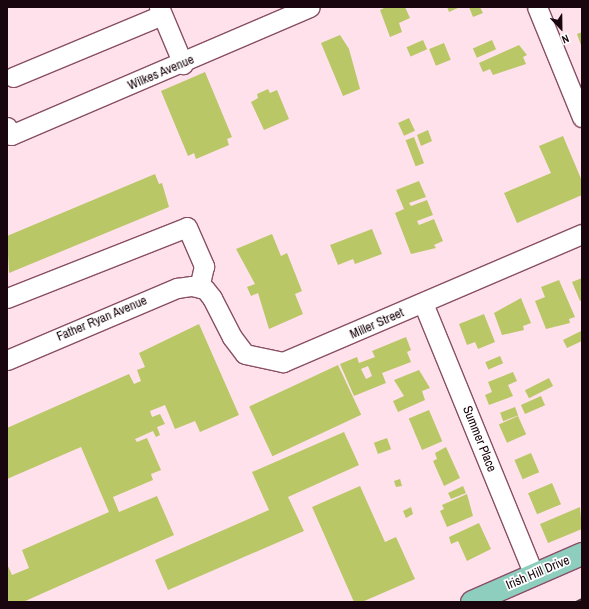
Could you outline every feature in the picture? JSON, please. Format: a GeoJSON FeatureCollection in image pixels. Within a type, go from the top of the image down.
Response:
{"type":"FeatureCollection","features":[{"type":"Feature","properties":{"kind":"main road","name":"Irish Hill Drive"},"geometry":{"type":"LineString","coordinates":[[472,602],[582,554]]}},
{"type":"Feature","properties":{"kind":"street","name":"Wilkes Avenue"},"geometry":{"type":"LineString","coordinates":[[9,131],[183,64],[310,7]]}},
{"type":"Feature","properties":{"kind":"street"},"geometry":{"type":"LineString","coordinates":[[537,7],[582,117]]}},
{"type":"Feature","properties":{"kind":"street"},"geometry":{"type":"LineString","coordinates":[[13,77],[160,11],[183,64]]}},
{"type":"Feature","properties":{"kind":"street"},"geometry":{"type":"LineString","coordinates":[[7,298],[187,227],[204,266],[199,288]]}},
{"type":"Feature","properties":{"kind":"street","name":"Miller Street"},"geometry":{"type":"LineString","coordinates":[[199,288],[212,298],[232,337],[245,354],[283,362],[582,234]]}},
{"type":"Feature","properties":{"kind":"street","name":"Father Ryan Avenue"},"geometry":{"type":"LineString","coordinates":[[7,360],[177,288],[199,288]]}},
{"type":"Feature","properties":{"kind":"street","name":"Summer Place"},"geometry":{"type":"LineString","coordinates":[[423,303],[534,575]]}},
{"type":"Feature","properties":{"kind":"building"},"geometry":{"type":"Polygon","coordinates":[[[386,7],[405,7],[410,18],[399,23],[402,32],[390,37],[380,10],[386,7]]]}},
{"type":"Feature","properties":{"kind":"building"},"geometry":{"type":"Polygon","coordinates":[[[447,7],[460,7],[449,12],[447,7]]]}},
{"type":"Feature","properties":{"kind":"building"},"geometry":{"type":"Polygon","coordinates":[[[469,7],[480,7],[483,13],[473,17],[469,7]]]}},
{"type":"Feature","properties":{"kind":"building"},"geometry":{"type":"Polygon","coordinates":[[[582,32],[582,48],[577,34],[582,32]]]}},
{"type":"Feature","properties":{"kind":"building"},"geometry":{"type":"Polygon","coordinates":[[[340,35],[349,49],[360,89],[343,96],[321,43],[340,35]]]}},
{"type":"Feature","properties":{"kind":"building"},"geometry":{"type":"Polygon","coordinates":[[[423,40],[427,49],[411,56],[407,47],[423,40]]]}},
{"type":"Feature","properties":{"kind":"building"},"geometry":{"type":"Polygon","coordinates":[[[492,40],[496,49],[477,58],[473,49],[492,40]]]}},
{"type":"Feature","properties":{"kind":"building"},"geometry":{"type":"Polygon","coordinates":[[[444,43],[451,60],[436,66],[429,49],[444,43]]]}},
{"type":"Feature","properties":{"kind":"building"},"geometry":{"type":"Polygon","coordinates":[[[519,45],[527,55],[523,57],[526,64],[493,75],[490,69],[483,72],[479,63],[519,45]]]}},
{"type":"Feature","properties":{"kind":"building"},"geometry":{"type":"Polygon","coordinates":[[[205,72],[232,137],[227,139],[229,145],[196,159],[194,153],[188,156],[161,91],[205,72]]]}},
{"type":"Feature","properties":{"kind":"building"},"geometry":{"type":"Polygon","coordinates":[[[268,89],[270,93],[277,90],[289,119],[264,130],[251,102],[258,98],[257,94],[268,89]]]}},
{"type":"Feature","properties":{"kind":"building"},"geometry":{"type":"Polygon","coordinates":[[[409,118],[415,131],[404,136],[398,123],[409,118]]]}},
{"type":"Feature","properties":{"kind":"building"},"geometry":{"type":"Polygon","coordinates":[[[428,130],[432,141],[421,146],[417,135],[428,130]]]}},
{"type":"Feature","properties":{"kind":"building"},"geometry":{"type":"Polygon","coordinates":[[[563,136],[582,181],[582,195],[517,223],[504,193],[551,173],[539,146],[563,136]]]}},
{"type":"Feature","properties":{"kind":"building"},"geometry":{"type":"Polygon","coordinates":[[[414,137],[424,163],[416,166],[406,140],[414,137]]]}},
{"type":"Feature","properties":{"kind":"building"},"geometry":{"type":"Polygon","coordinates":[[[155,174],[159,184],[162,183],[169,207],[9,273],[7,236],[155,174]]]}},
{"type":"Feature","properties":{"kind":"building"},"geometry":{"type":"Polygon","coordinates":[[[419,181],[426,197],[409,203],[411,206],[427,200],[433,215],[417,221],[419,225],[434,219],[443,241],[434,245],[436,248],[411,254],[395,213],[404,209],[396,190],[419,181]]]}},
{"type":"Feature","properties":{"kind":"building"},"geometry":{"type":"Polygon","coordinates":[[[372,229],[382,254],[355,264],[353,259],[338,265],[330,245],[372,229]]]}},
{"type":"Feature","properties":{"kind":"building"},"geometry":{"type":"Polygon","coordinates":[[[272,234],[281,256],[287,253],[302,291],[295,294],[303,314],[269,329],[258,293],[251,296],[247,287],[255,284],[236,249],[272,234]]]}},
{"type":"Feature","properties":{"kind":"building"},"geometry":{"type":"Polygon","coordinates":[[[582,278],[582,300],[580,301],[572,282],[582,278]]]}},
{"type":"Feature","properties":{"kind":"building"},"geometry":{"type":"Polygon","coordinates":[[[559,280],[575,317],[569,319],[570,323],[546,329],[535,301],[545,297],[541,287],[559,280]]]}},
{"type":"Feature","properties":{"kind":"building"},"geometry":{"type":"Polygon","coordinates":[[[521,298],[531,323],[523,326],[524,330],[502,335],[494,313],[521,298]]]}},
{"type":"Feature","properties":{"kind":"building"},"geometry":{"type":"Polygon","coordinates":[[[484,314],[495,342],[478,349],[475,342],[467,345],[459,324],[484,314]]]}},
{"type":"Feature","properties":{"kind":"building"},"geometry":{"type":"Polygon","coordinates":[[[199,324],[239,415],[200,432],[195,421],[175,429],[165,405],[150,411],[152,417],[160,414],[165,424],[157,427],[160,435],[156,437],[153,431],[135,439],[137,442],[147,438],[161,470],[151,474],[153,480],[113,497],[119,512],[157,496],[174,535],[23,602],[7,602],[7,564],[12,575],[29,568],[22,550],[109,512],[81,447],[7,479],[7,428],[129,374],[134,384],[141,381],[137,370],[145,367],[139,353],[199,324]]]}},
{"type":"Feature","properties":{"kind":"building"},"geometry":{"type":"Polygon","coordinates":[[[581,331],[582,341],[567,348],[563,340],[581,331]]]}},
{"type":"Feature","properties":{"kind":"building"},"geometry":{"type":"Polygon","coordinates":[[[406,337],[411,350],[407,352],[411,362],[382,373],[386,383],[354,396],[340,364],[357,357],[359,363],[375,357],[372,351],[406,337]],[[368,366],[361,369],[366,379],[372,376],[368,366]]]}},
{"type":"Feature","properties":{"kind":"building"},"geometry":{"type":"Polygon","coordinates":[[[500,356],[503,363],[488,370],[485,362],[500,356]]]}},
{"type":"Feature","properties":{"kind":"building"},"geometry":{"type":"Polygon","coordinates":[[[338,365],[361,415],[272,456],[249,406],[338,365]]]}},
{"type":"Feature","properties":{"kind":"building"},"geometry":{"type":"Polygon","coordinates":[[[419,370],[430,388],[422,391],[425,400],[398,412],[393,401],[404,396],[394,380],[419,370]]]}},
{"type":"Feature","properties":{"kind":"building"},"geometry":{"type":"Polygon","coordinates":[[[513,372],[517,381],[508,385],[513,396],[489,405],[485,395],[492,392],[488,382],[513,372]]]}},
{"type":"Feature","properties":{"kind":"building"},"geometry":{"type":"Polygon","coordinates":[[[549,378],[553,386],[529,398],[525,390],[549,378]]]}},
{"type":"Feature","properties":{"kind":"building"},"geometry":{"type":"Polygon","coordinates":[[[541,396],[545,405],[525,414],[521,405],[541,396]]]}},
{"type":"Feature","properties":{"kind":"building"},"geometry":{"type":"Polygon","coordinates":[[[515,407],[518,415],[503,421],[500,413],[515,407]]]}},
{"type":"Feature","properties":{"kind":"building"},"geometry":{"type":"Polygon","coordinates":[[[429,410],[442,441],[422,450],[409,419],[429,410]]]}},
{"type":"Feature","properties":{"kind":"building"},"geometry":{"type":"Polygon","coordinates":[[[518,416],[526,434],[507,443],[499,425],[518,416]]]}},
{"type":"Feature","properties":{"kind":"building"},"geometry":{"type":"Polygon","coordinates":[[[344,432],[359,465],[288,497],[304,531],[168,590],[155,560],[269,510],[252,472],[344,432]]]}},
{"type":"Feature","properties":{"kind":"building"},"geometry":{"type":"Polygon","coordinates":[[[387,438],[391,449],[378,454],[374,443],[387,438]]]}},
{"type":"Feature","properties":{"kind":"building"},"geometry":{"type":"Polygon","coordinates":[[[446,447],[460,478],[444,486],[433,461],[437,459],[435,453],[446,447]]]}},
{"type":"Feature","properties":{"kind":"building"},"geometry":{"type":"Polygon","coordinates":[[[531,453],[539,472],[523,479],[514,460],[531,453]]]}},
{"type":"Feature","properties":{"kind":"building"},"geometry":{"type":"Polygon","coordinates":[[[400,479],[402,486],[396,487],[394,481],[400,479]]]}},
{"type":"Feature","properties":{"kind":"building"},"geometry":{"type":"Polygon","coordinates":[[[552,483],[561,504],[537,514],[528,493],[552,483]]]}},
{"type":"Feature","properties":{"kind":"building"},"geometry":{"type":"Polygon","coordinates":[[[360,486],[385,542],[396,537],[415,579],[362,602],[354,602],[312,507],[360,486]]]}},
{"type":"Feature","properties":{"kind":"building"},"geometry":{"type":"Polygon","coordinates":[[[463,486],[466,493],[451,499],[448,493],[463,486]]]}},
{"type":"Feature","properties":{"kind":"building"},"geometry":{"type":"Polygon","coordinates":[[[467,494],[473,516],[447,527],[440,511],[444,509],[442,505],[467,494]]]}},
{"type":"Feature","properties":{"kind":"building"},"geometry":{"type":"Polygon","coordinates":[[[411,507],[413,514],[406,518],[403,511],[411,507]]]}},
{"type":"Feature","properties":{"kind":"building"},"geometry":{"type":"Polygon","coordinates":[[[580,507],[582,529],[548,543],[540,524],[580,507]]]}},
{"type":"Feature","properties":{"kind":"building"},"geometry":{"type":"Polygon","coordinates":[[[479,523],[491,549],[467,561],[458,541],[451,544],[449,537],[479,523]]]}},
{"type":"Feature","properties":{"kind":"railway"},"geometry":{"type":"LineString","coordinates":[[576,602],[582,599]]}}]}
